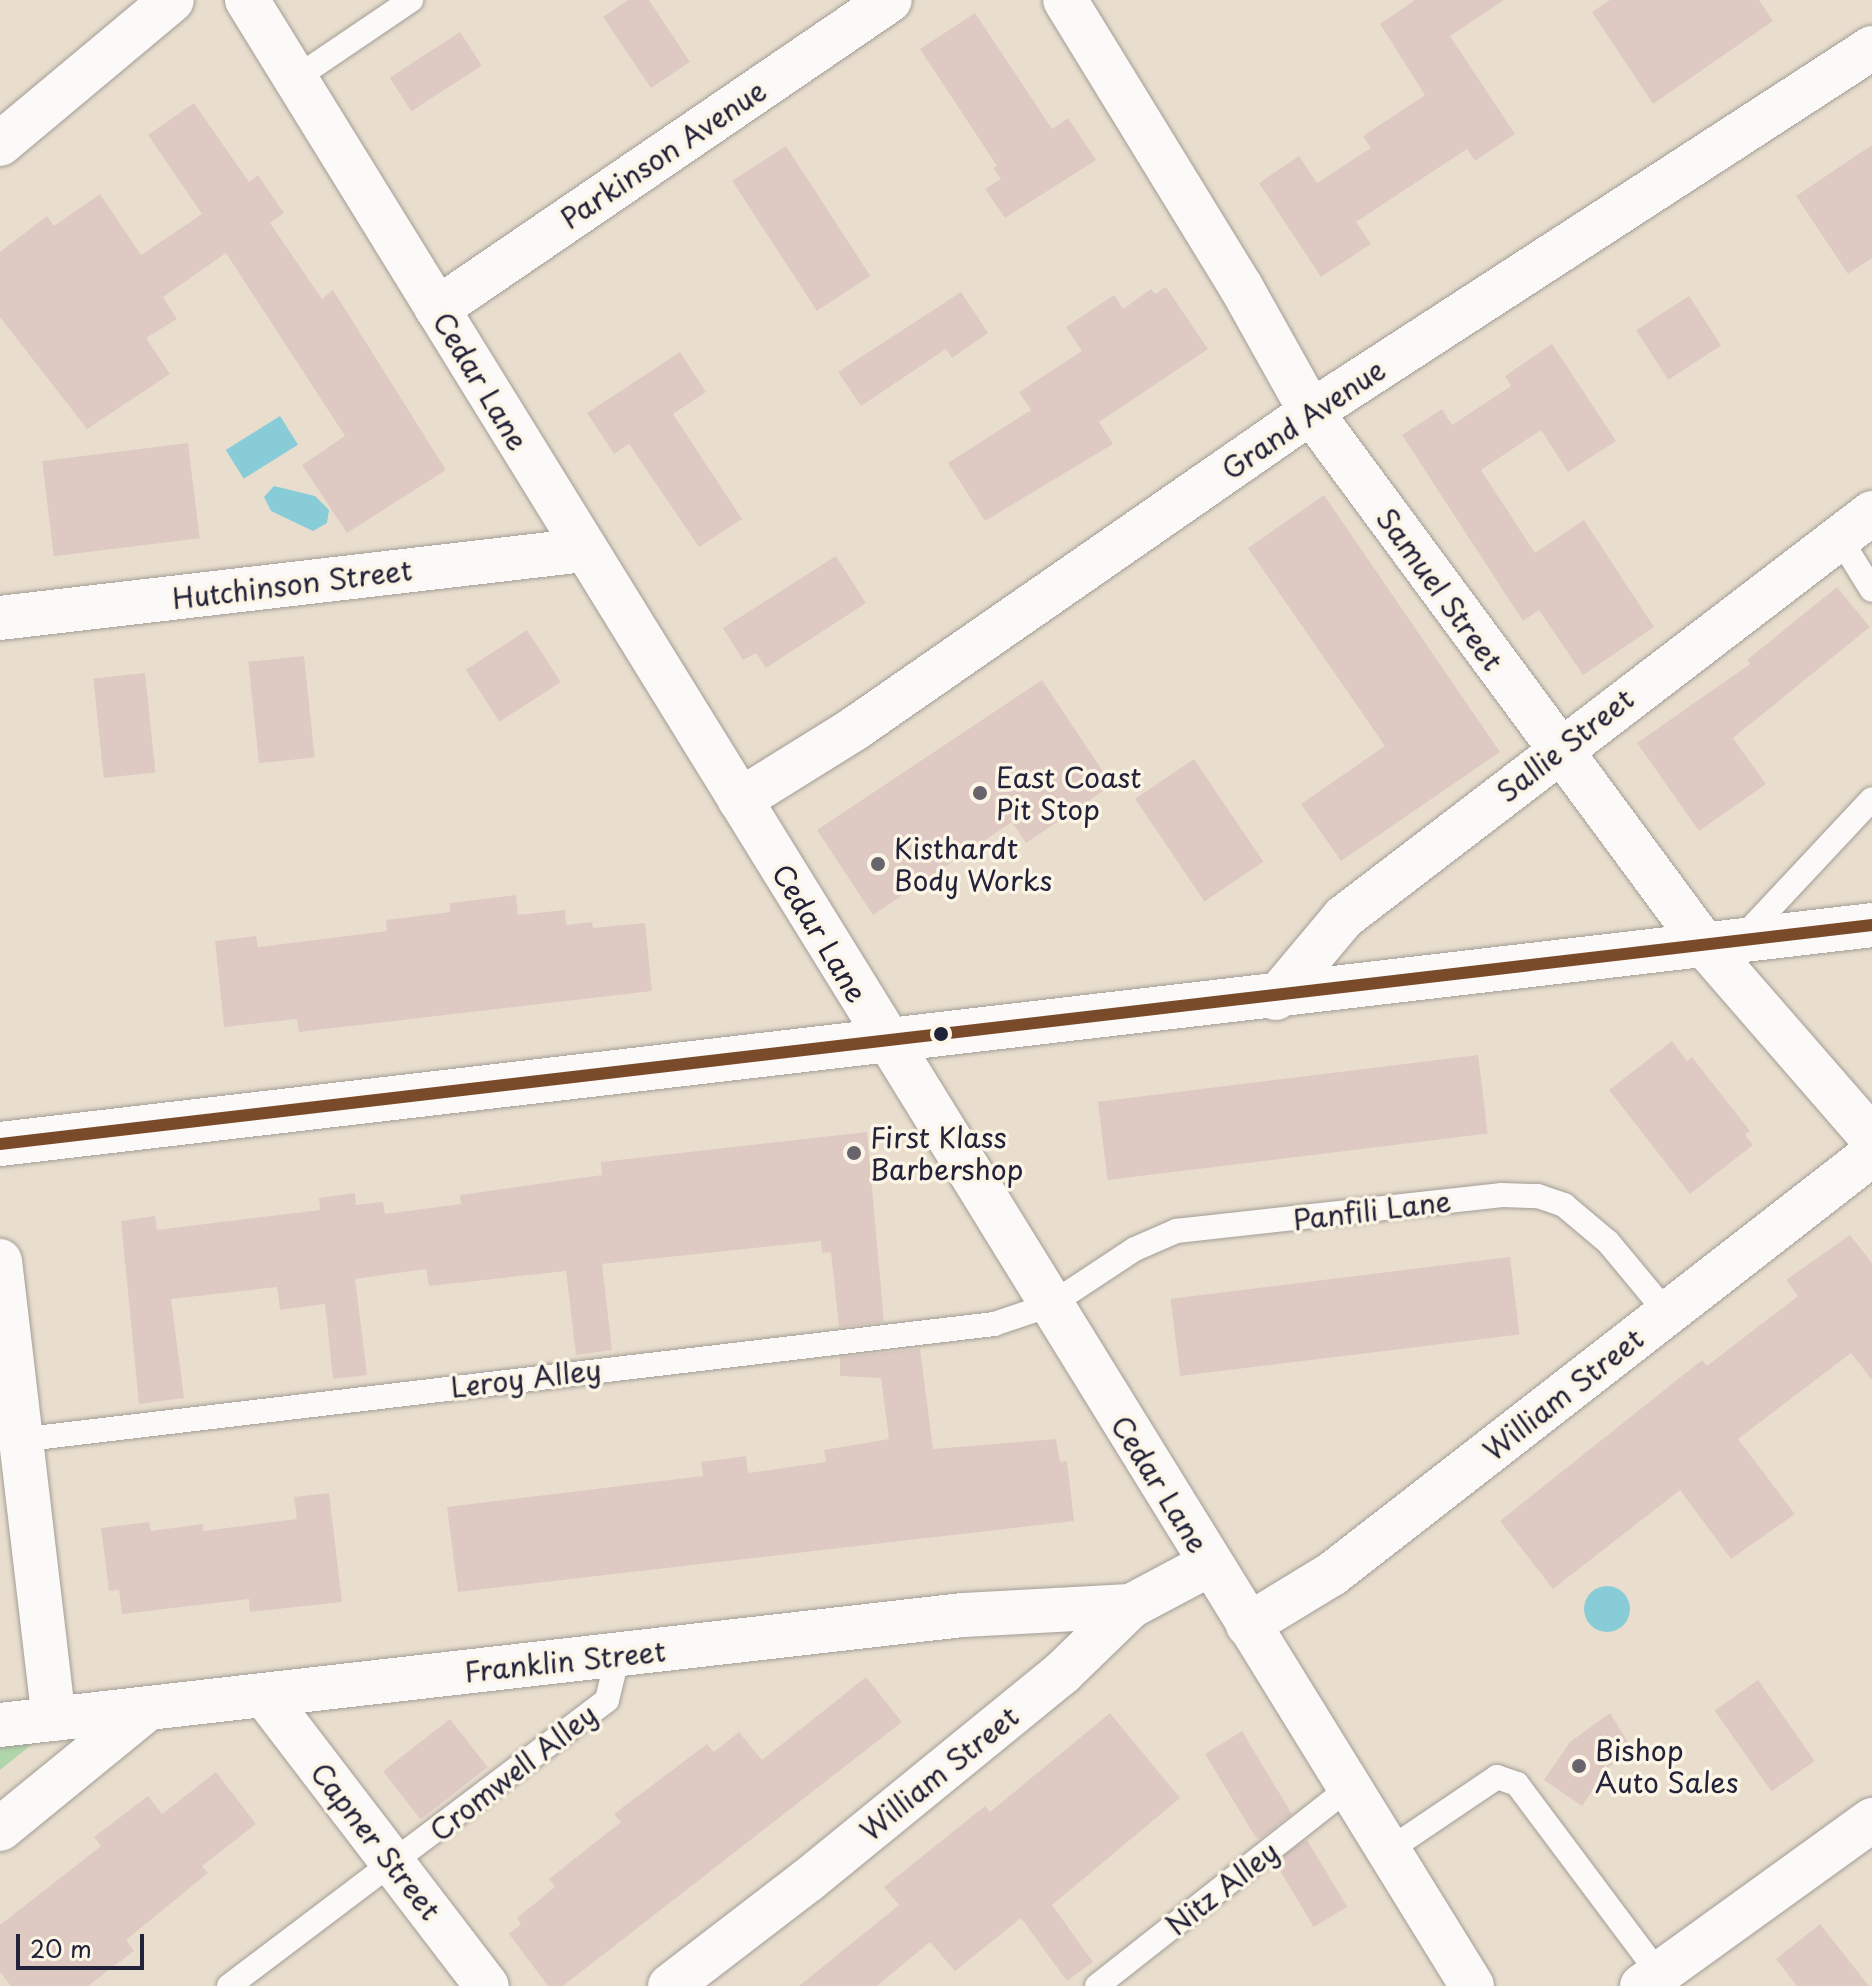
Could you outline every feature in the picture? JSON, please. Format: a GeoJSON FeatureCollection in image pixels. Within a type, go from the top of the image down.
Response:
{"type":"FeatureCollection","features":[{"type":"Feature","properties":{"kind":"street"},"geometry":{"type":"LineString","coordinates":[[0,144],[172,0]]}},
{"type":"Feature","properties":{"kind":"street","name":"Cedar Lane"},"geometry":{"type":"LineString","coordinates":[[247,0],[1347,1789],[1472,1986]]}},
{"type":"Feature","properties":{"kind":"street","name":"Parkinson Avenue"},"geometry":{"type":"LineString","coordinates":[[437,309],[890,0]]}},
{"type":"Feature","properties":{"kind":"street","name":"Samuel Street"},"geometry":{"type":"LineString","coordinates":[[1065,0],[1241,287],[1311,412],[1557,749],[1722,945],[1872,1138]]}},
{"type":"Feature","properties":{"kind":"street","name":"Grand Avenue"},"geometry":{"type":"LineString","coordinates":[[740,800],[854,729],[1311,412],[1872,48]]}},
{"type":"Feature","properties":{"kind":"street","name":"Sallie Street"},"geometry":{"type":"LineString","coordinates":[[1276,998],[1344,917],[1557,749],[1856,525]]}},
{"type":"Feature","properties":{"kind":"street","name":"Hutchinson Street"},"geometry":{"type":"LineString","coordinates":[[0,618],[584,550]]}},
{"type":"Feature","properties":{"kind":"street"},"geometry":{"type":"LineString","coordinates":[[0,1144],[884,1038],[1276,998],[1872,925]]}},
{"type":"Feature","properties":{"kind":"street","name":"William Street"},"geometry":{"type":"LineString","coordinates":[[1248,1625],[1332,1574],[1872,1154]]}},
{"type":"Feature","properties":{"kind":"street"},"geometry":{"type":"LineString","coordinates":[[0,1261],[10,1441],[54,1719]]}},
{"type":"Feature","properties":{"kind":"street","name":"William Street"},"geometry":{"type":"LineString","coordinates":[[670,1986],[807,1881],[1061,1674],[1131,1606],[1210,1564]]}},
{"type":"Feature","properties":{"kind":"street","name":"Franklin Street"},"geometry":{"type":"LineString","coordinates":[[0,1725],[963,1615],[1131,1606]]}},
{"type":"Feature","properties":{"kind":"street","name":"Capner Street"},"geometry":{"type":"LineString","coordinates":[[265,1696],[487,1986]]}},
{"type":"Feature","properties":{"kind":"street"},"geometry":{"type":"LineString","coordinates":[[0,1829],[146,1710]]}},
{"type":"Feature","properties":{"kind":"street"},"geometry":{"type":"LineString","coordinates":[[1651,1981],[1872,1820]]}},
{"type":"Feature","properties":{"kind":"lane"},"geometry":{"type":"LineString","coordinates":[[296,78],[411,0]]}},
{"type":"Feature","properties":{"kind":"lane"},"geometry":{"type":"LineString","coordinates":[[1856,525],[1872,590]]}},
{"type":"Feature","properties":{"kind":"lane"},"geometry":{"type":"LineString","coordinates":[[1722,945],[1872,799]]}},
{"type":"Feature","properties":{"kind":"lane","name":"Panfili Lane"},"geometry":{"type":"LineString","coordinates":[[1050,1305],[1135,1249],[1176,1231],[1502,1195],[1538,1196],[1564,1205],[1608,1242],[1667,1313]]}},
{"type":"Feature","properties":{"kind":"lane","name":"Leroy Alley"},"geometry":{"type":"LineString","coordinates":[[10,1441],[994,1324],[1050,1305]]}},
{"type":"Feature","properties":{"kind":"lane","name":"Cromwell Alley"},"geometry":{"type":"LineString","coordinates":[[229,1986],[349,1892],[395,1865],[607,1700],[618,1655]]}},
{"type":"Feature","properties":{"kind":"lane"},"geometry":{"type":"LineString","coordinates":[[1386,1852],[1497,1777],[1517,1784],[1651,1981]]}},
{"type":"Feature","properties":{"kind":"lane","name":"Nitz Alley"},"geometry":{"type":"LineString","coordinates":[[1097,1986],[1347,1789]]}},
{"type":"Feature","properties":{"kind":"green space"},"geometry":{"type":"Polygon","coordinates":[[[41,1737],[0,1770],[0,1743],[41,1737]]]}},
{"type":"Feature","properties":{"kind":"water"},"geometry":{"type":"Polygon","coordinates":[[[280,416],[298,445],[244,479],[226,450],[280,416]]]}},
{"type":"Feature","properties":{"kind":"water"},"geometry":{"type":"Polygon","coordinates":[[[274,486],[315,496],[329,510],[327,523],[313,531],[271,511],[264,497],[274,486]]]}},
{"type":"Feature","properties":{"kind":"water"},"geometry":{"type":"Polygon","coordinates":[[[1607,1586],[1616,1587],[1623,1593],[1629,1600],[1629,1618],[1623,1625],[1616,1631],[1607,1632],[1598,1631],[1591,1625],[1585,1618],[1584,1609],[1585,1600],[1591,1593],[1598,1587],[1607,1586]]]}},
{"type":"Feature","properties":{"kind":"building"},"geometry":{"type":"Polygon","coordinates":[[[628,0],[649,0],[690,62],[651,88],[603,17],[628,0]]]}},
{"type":"Feature","properties":{"kind":"building"},"geometry":{"type":"Polygon","coordinates":[[[1415,0],[1504,0],[1450,36],[1515,134],[1475,161],[1467,149],[1356,222],[1371,244],[1321,277],[1259,183],[1299,156],[1317,183],[1371,148],[1363,136],[1425,95],[1380,24],[1415,0]]]}},
{"type":"Feature","properties":{"kind":"building"},"geometry":{"type":"Polygon","coordinates":[[[1610,0],[1759,0],[1773,21],[1653,104],[1592,12],[1610,0]]]}},
{"type":"Feature","properties":{"kind":"building"},"geometry":{"type":"Polygon","coordinates":[[[975,13],[1052,129],[1068,118],[1096,160],[1005,218],[985,189],[1001,179],[993,168],[997,166],[920,49],[975,13]]]}},
{"type":"Feature","properties":{"kind":"building"},"geometry":{"type":"Polygon","coordinates":[[[460,32],[482,66],[411,111],[390,78],[460,32]]]}},
{"type":"Feature","properties":{"kind":"building"},"geometry":{"type":"Polygon","coordinates":[[[194,103],[249,182],[258,175],[284,213],[270,223],[322,299],[333,290],[446,470],[347,533],[302,465],[345,436],[226,253],[163,297],[177,319],[146,338],[170,374],[87,429],[0,317],[0,252],[47,216],[54,226],[100,194],[141,255],[202,214],[148,135],[194,103]]]}},
{"type":"Feature","properties":{"kind":"building"},"geometry":{"type":"Polygon","coordinates":[[[1872,145],[1872,258],[1848,274],[1796,196],[1872,145]]]}},
{"type":"Feature","properties":{"kind":"building"},"geometry":{"type":"Polygon","coordinates":[[[786,146],[870,276],[817,311],[732,181],[786,146]]]}},
{"type":"Feature","properties":{"kind":"building"},"geometry":{"type":"Polygon","coordinates":[[[1166,287],[1208,349],[1099,422],[1113,444],[985,521],[948,463],[1031,410],[1019,392],[1082,351],[1066,327],[1114,295],[1123,309],[1151,289],[1155,294],[1166,287]]]}},
{"type":"Feature","properties":{"kind":"building"},"geometry":{"type":"Polygon","coordinates":[[[961,292],[988,333],[952,358],[946,349],[861,406],[838,372],[961,292]]]}},
{"type":"Feature","properties":{"kind":"building"},"geometry":{"type":"Polygon","coordinates":[[[1689,296],[1721,345],[1668,380],[1636,330],[1689,296]]]}},
{"type":"Feature","properties":{"kind":"building"},"geometry":{"type":"Polygon","coordinates":[[[1552,344],[1616,441],[1568,472],[1541,430],[1481,470],[1535,553],[1584,520],[1654,627],[1583,675],[1539,610],[1523,621],[1402,435],[1442,409],[1452,425],[1511,386],[1505,376],[1552,344]]]}},
{"type":"Feature","properties":{"kind":"building"},"geometry":{"type":"Polygon","coordinates":[[[680,352],[706,392],[673,414],[742,519],[699,547],[629,444],[614,454],[587,413],[680,352]]]}},
{"type":"Feature","properties":{"kind":"building"},"geometry":{"type":"Polygon","coordinates":[[[188,443],[200,538],[54,556],[42,461],[188,443]]]}},
{"type":"Feature","properties":{"kind":"building"},"geometry":{"type":"Polygon","coordinates":[[[1324,495],[1500,752],[1341,861],[1301,804],[1385,746],[1248,548],[1324,495]]]}},
{"type":"Feature","properties":{"kind":"building"},"geometry":{"type":"Polygon","coordinates":[[[836,556],[866,603],[766,668],[756,653],[743,660],[723,628],[836,556]]]}},
{"type":"Feature","properties":{"kind":"building"},"geometry":{"type":"Polygon","coordinates":[[[1837,587],[1870,627],[1733,738],[1766,784],[1699,831],[1637,743],[1750,664],[1747,660],[1837,587]]]}},
{"type":"Feature","properties":{"kind":"building"},"geometry":{"type":"Polygon","coordinates":[[[527,630],[561,682],[500,722],[466,670],[527,630]]]}},
{"type":"Feature","properties":{"kind":"building"},"geometry":{"type":"Polygon","coordinates":[[[304,656],[315,757],[259,763],[248,662],[304,656]]]}},
{"type":"Feature","properties":{"kind":"building"},"geometry":{"type":"Polygon","coordinates":[[[145,673],[155,772],[104,778],[93,678],[145,673]]]}},
{"type":"Feature","properties":{"kind":"building"},"geometry":{"type":"Polygon","coordinates":[[[1042,680],[1112,785],[1026,843],[1012,822],[873,915],[817,830],[1042,680]]]}},
{"type":"Feature","properties":{"kind":"building"},"geometry":{"type":"Polygon","coordinates":[[[1194,759],[1263,862],[1204,902],[1135,799],[1194,759]]]}},
{"type":"Feature","properties":{"kind":"building"},"geometry":{"type":"Polygon","coordinates":[[[516,895],[518,915],[565,910],[566,925],[592,922],[593,928],[645,923],[652,991],[299,1032],[297,1019],[224,1027],[215,941],[256,936],[258,947],[387,931],[386,920],[450,912],[450,903],[516,895]]]}},
{"type":"Feature","properties":{"kind":"building"},"geometry":{"type":"Polygon","coordinates":[[[1672,1041],[1687,1061],[1692,1057],[1750,1131],[1745,1135],[1753,1145],[1690,1194],[1609,1090],[1672,1041]]]}},
{"type":"Feature","properties":{"kind":"building"},"geometry":{"type":"Polygon","coordinates":[[[1478,1055],[1488,1133],[1107,1180],[1098,1102],[1478,1055]]]}},
{"type":"Feature","properties":{"kind":"building"},"geometry":{"type":"Polygon","coordinates":[[[867,1132],[884,1322],[839,1327],[831,1252],[822,1253],[821,1241],[602,1264],[612,1350],[576,1355],[566,1271],[429,1286],[426,1269],[355,1279],[367,1375],[333,1379],[325,1304],[280,1310],[277,1287],[171,1299],[184,1398],[139,1404],[121,1221],[155,1216],[157,1230],[320,1210],[319,1198],[355,1193],[356,1205],[383,1202],[385,1214],[461,1204],[460,1195],[602,1175],[601,1162],[867,1132]]]}},
{"type":"Feature","properties":{"kind":"building"},"geometry":{"type":"Polygon","coordinates":[[[1850,1235],[1872,1263],[1872,1380],[1851,1353],[1738,1439],[1795,1514],[1731,1559],[1680,1490],[1553,1589],[1500,1521],[1702,1360],[1707,1366],[1798,1296],[1786,1280],[1850,1235]]]}},
{"type":"Feature","properties":{"kind":"building"},"geometry":{"type":"Polygon","coordinates":[[[1510,1257],[1520,1334],[1180,1376],[1171,1299],[1510,1257]]]}},
{"type":"Feature","properties":{"kind":"building"},"geometry":{"type":"Polygon","coordinates":[[[920,1349],[933,1449],[1056,1439],[1060,1462],[1067,1461],[1074,1521],[458,1592],[447,1507],[703,1476],[701,1462],[746,1456],[748,1473],[826,1462],[824,1450],[889,1439],[881,1378],[840,1376],[840,1357],[920,1349]]]}},
{"type":"Feature","properties":{"kind":"building"},"geometry":{"type":"Polygon","coordinates":[[[329,1493],[342,1602],[250,1612],[249,1599],[122,1614],[119,1590],[109,1591],[101,1528],[149,1522],[151,1531],[203,1524],[203,1531],[297,1519],[294,1497],[329,1493]]]}},
{"type":"Feature","properties":{"kind":"building"},"geometry":{"type":"Polygon","coordinates":[[[866,1677],[902,1722],[563,1986],[548,1986],[509,1934],[521,1924],[517,1918],[555,1887],[549,1879],[621,1822],[614,1814],[707,1744],[714,1752],[739,1732],[762,1760],[866,1677]]]}},
{"type":"Feature","properties":{"kind":"building"},"geometry":{"type":"Polygon","coordinates":[[[1758,1680],[1815,1761],[1771,1791],[1715,1710],[1758,1680]]]}},
{"type":"Feature","properties":{"kind":"building"},"geometry":{"type":"Polygon","coordinates":[[[1110,1713],[1180,1798],[1052,1905],[1093,1962],[1067,1981],[1021,1918],[955,1971],[930,1942],[877,1986],[799,1986],[899,1905],[884,1887],[985,1806],[990,1812],[1110,1713]]]}},
{"type":"Feature","properties":{"kind":"building"},"geometry":{"type":"Polygon","coordinates":[[[1610,1713],[1632,1749],[1607,1768],[1582,1806],[1544,1780],[1570,1742],[1610,1713]]]}},
{"type":"Feature","properties":{"kind":"building"},"geometry":{"type":"Polygon","coordinates":[[[450,1719],[488,1767],[421,1819],[383,1771],[450,1719]]]}},
{"type":"Feature","properties":{"kind":"building"},"geometry":{"type":"Polygon","coordinates":[[[1242,1731],[1292,1814],[1261,1838],[1256,1838],[1205,1754],[1242,1731]]]}},
{"type":"Feature","properties":{"kind":"building"},"geometry":{"type":"Polygon","coordinates":[[[216,1772],[256,1824],[202,1866],[208,1873],[126,1940],[134,1951],[88,1986],[11,1986],[0,1972],[0,1925],[101,1846],[94,1837],[148,1796],[162,1814],[216,1772]]]}},
{"type":"Feature","properties":{"kind":"building"},"geometry":{"type":"Polygon","coordinates":[[[1307,1840],[1347,1907],[1314,1927],[1274,1860],[1307,1840]]]}},
{"type":"Feature","properties":{"kind":"building"},"geometry":{"type":"Polygon","coordinates":[[[1820,1924],[1869,1986],[1797,1986],[1776,1959],[1820,1924]]]}},
{"type":"Feature","properties":{"kind":"transit line"},"geometry":{"type":"LineString","coordinates":[[0,1144],[1872,925]]}},
{"type":"Feature","properties":{"kind":"place","name":"East Coast Pit Stop"},"geometry":{"type":"Point","coordinates":[980,793]}},
{"type":"Feature","properties":{"kind":"place","name":"Kisthardt Body Works"},"geometry":{"type":"Point","coordinates":[878,864]}},
{"type":"Feature","properties":{"kind":"place","name":"First Klass Barbershop"},"geometry":{"type":"Point","coordinates":[854,1153]}},
{"type":"Feature","properties":{"kind":"place","name":"Bishop Auto Sales"},"geometry":{"type":"Point","coordinates":[1579,1766]}}]}
